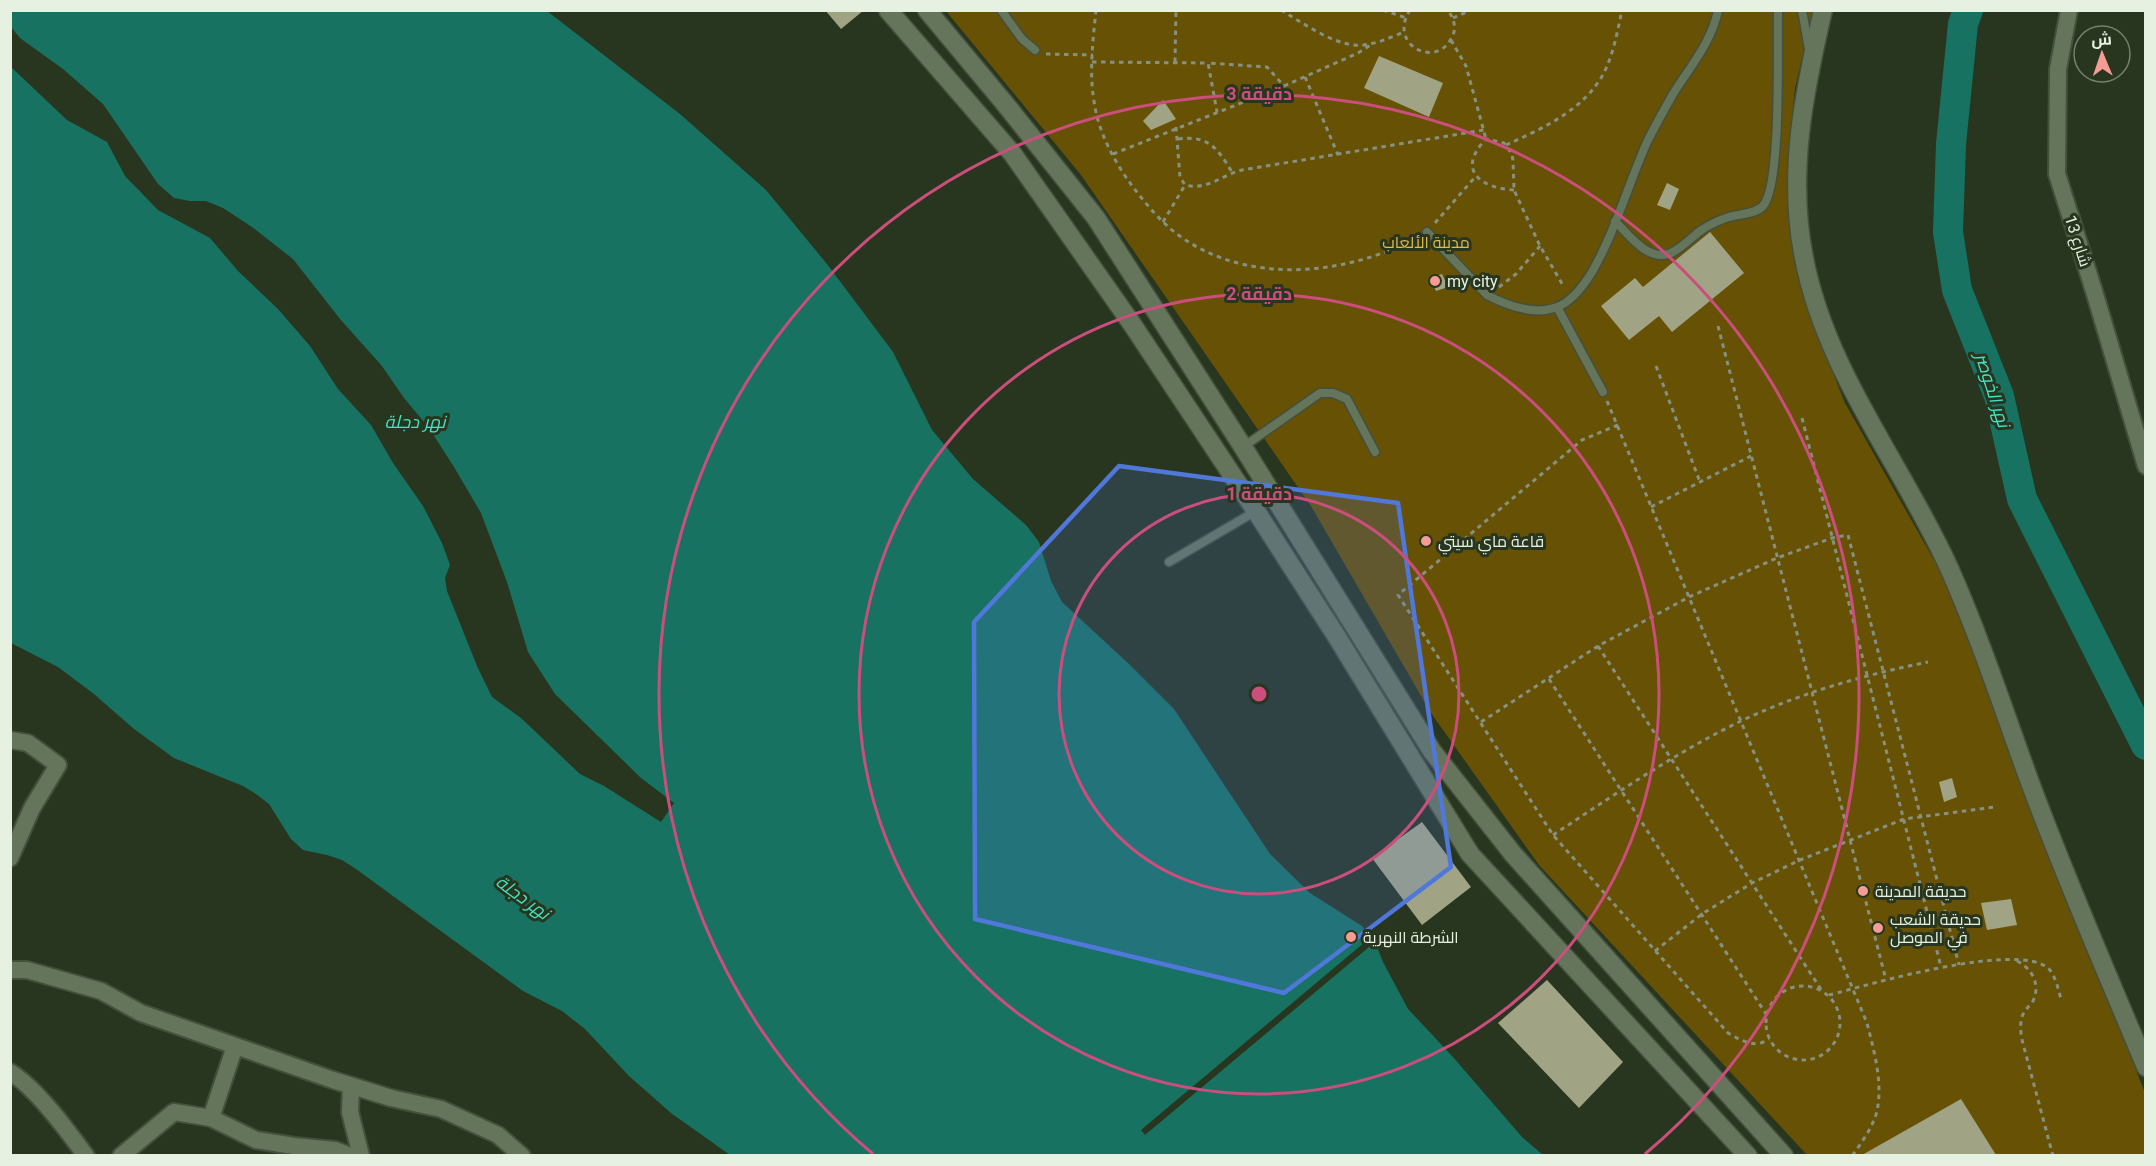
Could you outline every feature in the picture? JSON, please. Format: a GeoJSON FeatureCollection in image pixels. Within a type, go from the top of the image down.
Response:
{"type":"FeatureCollection","features":[{"type":"Feature","properties":{"kind":"main road"},"geometry":{"type":"LineString","coordinates":[[888,10],[1012,153],[1132,324],[1256,511],[1470,854],[1748,1155]]}},
{"type":"Feature","properties":{"kind":"main road"},"geometry":{"type":"LineString","coordinates":[[927,10],[1096,218],[1243,447],[1432,751],[1513,854],[1784,1155]]}},
{"type":"Feature","properties":{"kind":"main road"},"geometry":{"type":"LineString","coordinates":[[1822,10],[1802,108],[1798,145],[1797,182],[1803,256],[1812,293],[1860,408],[1921,510],[1956,582],[1990,667],[2028,777],[2067,879],[2145,1067]]}},
{"type":"Feature","properties":{"kind":"main road"},"geometry":{"type":"LineString","coordinates":[[1132,324],[1154,309]]}},
{"type":"Feature","properties":{"kind":"street","name":"شارع 13"},"geometry":{"type":"LineString","coordinates":[[2069,10],[2058,69],[2057,174],[2145,466]]}},
{"type":"Feature","properties":{"kind":"street"},"geometry":{"type":"LineString","coordinates":[[10,740],[28,743],[58,765],[32,808],[10,858]]}},
{"type":"Feature","properties":{"kind":"street"},"geometry":{"type":"LineString","coordinates":[[10,970],[27,970],[101,991],[141,1013],[235,1046],[351,1086],[441,1109],[498,1135],[522,1155]]}},
{"type":"Feature","properties":{"kind":"street"},"geometry":{"type":"LineString","coordinates":[[212,1118],[235,1046]]}},
{"type":"Feature","properties":{"kind":"street"},"geometry":{"type":"LineString","coordinates":[[10,1072],[24,1080],[86,1155]]}},
{"type":"Feature","properties":{"kind":"street"},"geometry":{"type":"LineString","coordinates":[[351,1086],[350,1112],[361,1155]]}},
{"type":"Feature","properties":{"kind":"street"},"geometry":{"type":"LineString","coordinates":[[121,1155],[174,1112],[212,1118],[253,1148],[294,1146],[318,1151],[335,1150],[350,1155]]}},
{"type":"Feature","properties":{"kind":"lane"},"geometry":{"type":"LineString","coordinates":[[1000,10],[1022,39],[1035,50]]}},
{"type":"Feature","properties":{"kind":"lane"},"geometry":{"type":"LineString","coordinates":[[1427,232],[1487,295],[1498,301],[1527,309],[1542,310],[1557,307],[1571,298],[1592,272],[1647,142],[1673,95],[1702,50],[1718,10]]}},
{"type":"Feature","properties":{"kind":"lane"},"geometry":{"type":"LineString","coordinates":[[1615,221],[1649,252],[1663,255],[1671,253],[1706,227],[1756,210],[1764,205],[1771,192],[1775,166],[1778,10]]}},
{"type":"Feature","properties":{"kind":"lane"},"geometry":{"type":"LineString","coordinates":[[1802,10],[1811,61]]}},
{"type":"Feature","properties":{"kind":"lane"},"geometry":{"type":"LineString","coordinates":[[1557,307],[1603,392]]}},
{"type":"Feature","properties":{"kind":"lane"},"geometry":{"type":"LineString","coordinates":[[1243,447],[1320,393],[1333,393],[1347,399],[1375,452]]}},
{"type":"Feature","properties":{"kind":"lane"},"geometry":{"type":"LineString","coordinates":[[1169,562],[1256,511]]}},
{"type":"Feature","properties":{"kind":"path"},"geometry":{"type":"LineString","coordinates":[[1096,10],[1092,62],[1093,101],[1098,121],[1123,175],[1163,222],[1195,246],[1250,266],[1280,270],[1318,268],[1353,262],[1382,254],[1427,232],[1476,176]]}},
{"type":"Feature","properties":{"kind":"path"},"geometry":{"type":"LineString","coordinates":[[1175,62],[1176,10]]}},
{"type":"Feature","properties":{"kind":"path"},"geometry":{"type":"LineString","coordinates":[[1281,10],[1339,42],[1355,46],[1404,33]]}},
{"type":"Feature","properties":{"kind":"path"},"geometry":{"type":"LineString","coordinates":[[1383,10],[1406,18]]}},
{"type":"Feature","properties":{"kind":"path"},"geometry":{"type":"LineString","coordinates":[[1410,10],[1406,18],[1404,33],[1412,46],[1425,52],[1440,50],[1451,40],[1455,26],[1448,10]]}},
{"type":"Feature","properties":{"kind":"path"},"geometry":{"type":"LineString","coordinates":[[1453,18],[1471,10]]}},
{"type":"Feature","properties":{"kind":"path"},"geometry":{"type":"LineString","coordinates":[[1506,145],[1558,120],[1593,88],[1600,79],[1611,54],[1622,10]]}},
{"type":"Feature","properties":{"kind":"path"},"geometry":{"type":"LineString","coordinates":[[1451,40],[1466,66],[1486,139]]}},
{"type":"Feature","properties":{"kind":"path"},"geometry":{"type":"LineString","coordinates":[[1112,154],[1284,86],[1358,53],[1373,43]]}},
{"type":"Feature","properties":{"kind":"path"},"geometry":{"type":"LineString","coordinates":[[1035,50],[1049,54],[1093,55]]}},
{"type":"Feature","properties":{"kind":"path"},"geometry":{"type":"LineString","coordinates":[[1092,62],[1175,62],[1267,67],[1284,86]]}},
{"type":"Feature","properties":{"kind":"path"},"geometry":{"type":"LineString","coordinates":[[1208,63],[1217,112]]}},
{"type":"Feature","properties":{"kind":"path"},"geometry":{"type":"LineString","coordinates":[[1305,77],[1338,155]]}},
{"type":"Feature","properties":{"kind":"path"},"geometry":{"type":"LineString","coordinates":[[1176,127],[1180,177],[1185,185],[1194,187],[1207,185],[1232,172],[1484,130]]}},
{"type":"Feature","properties":{"kind":"path"},"geometry":{"type":"LineString","coordinates":[[1177,139],[1192,138],[1207,142],[1218,152],[1232,172]]}},
{"type":"Feature","properties":{"kind":"path"},"geometry":{"type":"LineString","coordinates":[[1486,139],[1496,140],[1506,145],[1512,154],[1515,169],[1514,190],[1540,246],[1571,298]]}},
{"type":"Feature","properties":{"kind":"path"},"geometry":{"type":"LineString","coordinates":[[1486,139],[1474,156],[1472,164],[1476,176],[1482,183],[1491,187],[1514,190]]}},
{"type":"Feature","properties":{"kind":"path"},"geometry":{"type":"LineString","coordinates":[[1163,222],[1185,185]]}},
{"type":"Feature","properties":{"kind":"path"},"geometry":{"type":"LineString","coordinates":[[1487,295],[1516,273],[1540,246]]}},
{"type":"Feature","properties":{"kind":"path"},"geometry":{"type":"LineString","coordinates":[[1718,326],[1886,980]]}},
{"type":"Feature","properties":{"kind":"path"},"geometry":{"type":"LineString","coordinates":[[1656,366],[1700,482]]}},
{"type":"Feature","properties":{"kind":"path"},"geometry":{"type":"LineString","coordinates":[[1603,392],[1854,989],[1870,1034],[1879,1086],[1877,1112],[1867,1135],[1852,1155]]}},
{"type":"Feature","properties":{"kind":"path"},"geometry":{"type":"LineString","coordinates":[[1802,418],[1941,967]]}},
{"type":"Feature","properties":{"kind":"path"},"geometry":{"type":"LineString","coordinates":[[1618,425],[1581,440],[1398,595],[1553,835],[1728,1033],[1750,1044],[1763,1043],[1769,1039]]}},
{"type":"Feature","properties":{"kind":"path"},"geometry":{"type":"LineString","coordinates":[[1652,507],[1750,456]]}},
{"type":"Feature","properties":{"kind":"path"},"geometry":{"type":"LineString","coordinates":[[1481,722],[1598,646],[1689,597],[1777,558],[1832,538],[1848,535],[1959,965]]}},
{"type":"Feature","properties":{"kind":"path"},"geometry":{"type":"LineString","coordinates":[[1598,646],[1822,991]]}},
{"type":"Feature","properties":{"kind":"path"},"geometry":{"type":"LineString","coordinates":[[1553,835],[1671,759],[1741,721],[1812,693],[1867,675],[1928,662]]}},
{"type":"Feature","properties":{"kind":"path"},"geometry":{"type":"LineString","coordinates":[[1548,678],[1766,1014]]}},
{"type":"Feature","properties":{"kind":"path"},"geometry":{"type":"LineString","coordinates":[[1655,951],[1702,914],[1752,884],[1800,860],[1904,819],[1995,807]]}},
{"type":"Feature","properties":{"kind":"path"},"geometry":{"type":"LineString","coordinates":[[2007,959],[2020,962],[2027,967],[2036,983],[2033,1001],[2021,1019],[2021,1036],[2053,1155]]}},
{"type":"Feature","properties":{"kind":"path"},"geometry":{"type":"LineString","coordinates":[[1829,996],[1941,967],[2007,959],[2029,961],[2049,969],[2056,981],[2061,999]]}},
{"type":"Feature","properties":{"kind":"path"},"geometry":{"type":"LineString","coordinates":[[1803,985],[1822,991],[1834,1001],[1840,1013],[1841,1025],[1832,1048],[1810,1060],[1798,1060],[1786,1056],[1776,1049],[1769,1039],[1766,1014],[1771,1003],[1790,987],[1803,985]]}},
{"type":"Feature","properties":{"kind":"highlighted area"},"geometry":{"type":"Polygon","coordinates":[[[1119,466],[1398,503],[1451,867],[1284,993],[975,919],[974,622],[1119,466]]]}},
{"type":"Feature","properties":{"kind":"green space","name":"مدينة الألعاب"},"geometry":{"type":"Polygon","coordinates":[[[946,11],[1813,11],[1795,88],[1788,162],[1791,239],[1813,323],[1845,403],[1947,583],[2145,1093],[2145,1155],[1807,1155],[1539,865],[1431,713],[1311,506],[1081,175],[946,11]]]}},
{"type":"Feature","properties":{"kind":"water","name":"نهر دجلة"},"geometry":{"type":"Polygon","coordinates":[[[11,11],[547,11],[680,114],[766,190],[827,264],[893,352],[932,430],[973,479],[1026,525],[1039,542],[1051,581],[1062,602],[1174,709],[1270,854],[1310,893],[1362,926],[1375,942],[1408,1009],[1522,1137],[1543,1155],[730,1155],[671,1113],[629,1076],[585,1029],[562,1011],[523,991],[342,860],[303,850],[291,839],[269,804],[256,794],[243,786],[174,758],[134,729],[94,694],[58,667],[11,643],[11,11]]]}},
{"type":"Feature","properties":{"kind":"pier"},"geometry":{"type":"Polygon","coordinates":[[[11,27],[20,38],[63,69],[103,104],[158,184],[174,198],[206,201],[223,208],[293,259],[340,319],[382,366],[429,428],[481,513],[507,582],[528,652],[555,694],[641,778],[674,803],[661,822],[604,786],[580,774],[521,718],[492,697],[447,591],[445,578],[450,565],[442,543],[423,506],[393,463],[371,425],[338,389],[310,346],[278,309],[238,271],[210,238],[158,210],[125,176],[107,142],[67,120],[11,67],[11,27]]]}},
{"type":"Feature","properties":{"kind":"pier"},"geometry":{"type":"Polygon","coordinates":[[[1371,937],[1375,942],[1145,1135],[1141,1130],[1371,937]]]}},
{"type":"Feature","properties":{"kind":"building"},"geometry":{"type":"Polygon","coordinates":[[[825,10],[864,10],[841,29],[825,10]]]}},
{"type":"Feature","properties":{"kind":"building"},"geometry":{"type":"Polygon","coordinates":[[[1379,56],[1443,83],[1429,117],[1364,88],[1379,56]]]}},
{"type":"Feature","properties":{"kind":"building"},"geometry":{"type":"Polygon","coordinates":[[[1163,100],[1176,119],[1151,130],[1143,121],[1163,100]]]}},
{"type":"Feature","properties":{"kind":"building"},"geometry":{"type":"Polygon","coordinates":[[[1667,183],[1679,189],[1670,210],[1657,205],[1667,183]]]}},
{"type":"Feature","properties":{"kind":"building"},"geometry":{"type":"Polygon","coordinates":[[[1710,232],[1744,273],[1672,332],[1659,316],[1629,340],[1601,306],[1635,278],[1643,287],[1710,232]]]}},
{"type":"Feature","properties":{"kind":"building"},"geometry":{"type":"Polygon","coordinates":[[[1442,274],[1448,287],[1436,291],[1430,278],[1442,274]]]}},
{"type":"Feature","properties":{"kind":"building"},"geometry":{"type":"Polygon","coordinates":[[[1952,778],[1957,797],[1944,802],[1939,782],[1952,778]]]}},
{"type":"Feature","properties":{"kind":"building"},"geometry":{"type":"Polygon","coordinates":[[[1422,822],[1471,887],[1422,925],[1372,858],[1422,822]]]}},
{"type":"Feature","properties":{"kind":"building"},"geometry":{"type":"Polygon","coordinates":[[[2011,899],[2017,925],[1987,930],[1981,903],[2011,899]]]}},
{"type":"Feature","properties":{"kind":"building"},"geometry":{"type":"Polygon","coordinates":[[[1547,980],[1623,1062],[1579,1108],[1498,1023],[1547,980]]]}},
{"type":"Feature","properties":{"kind":"building"},"geometry":{"type":"Polygon","coordinates":[[[1961,1099],[1996,1155],[1862,1155],[1961,1099]]]}},
{"type":"Feature","properties":{"kind":"waterway","name":"نهر الخوصر"},"geometry":{"type":"LineString","coordinates":[[1968,10],[1963,24],[1951,144],[1948,232],[1957,290],[1999,396],[2022,499],[2146,745]]}},
{"type":"Feature","properties":{"kind":"place","name":"my city"},"geometry":{"type":"Point","coordinates":[1435,281]}},
{"type":"Feature","properties":{"kind":"place","name":"قاعة ماي سيتي"},"geometry":{"type":"Point","coordinates":[1426,541]}},
{"type":"Feature","properties":{"kind":"place","name":"حديقة المدينة"},"geometry":{"type":"Point","coordinates":[1863,891]}},
{"type":"Feature","properties":{"kind":"place","name":"حديقة الشعب في الموصل"},"geometry":{"type":"Point","coordinates":[1878,928]}},
{"type":"Feature","properties":{"kind":"place","name":"الشرطة النهرية"},"geometry":{"type":"Point","coordinates":[1351,937]}}]}
